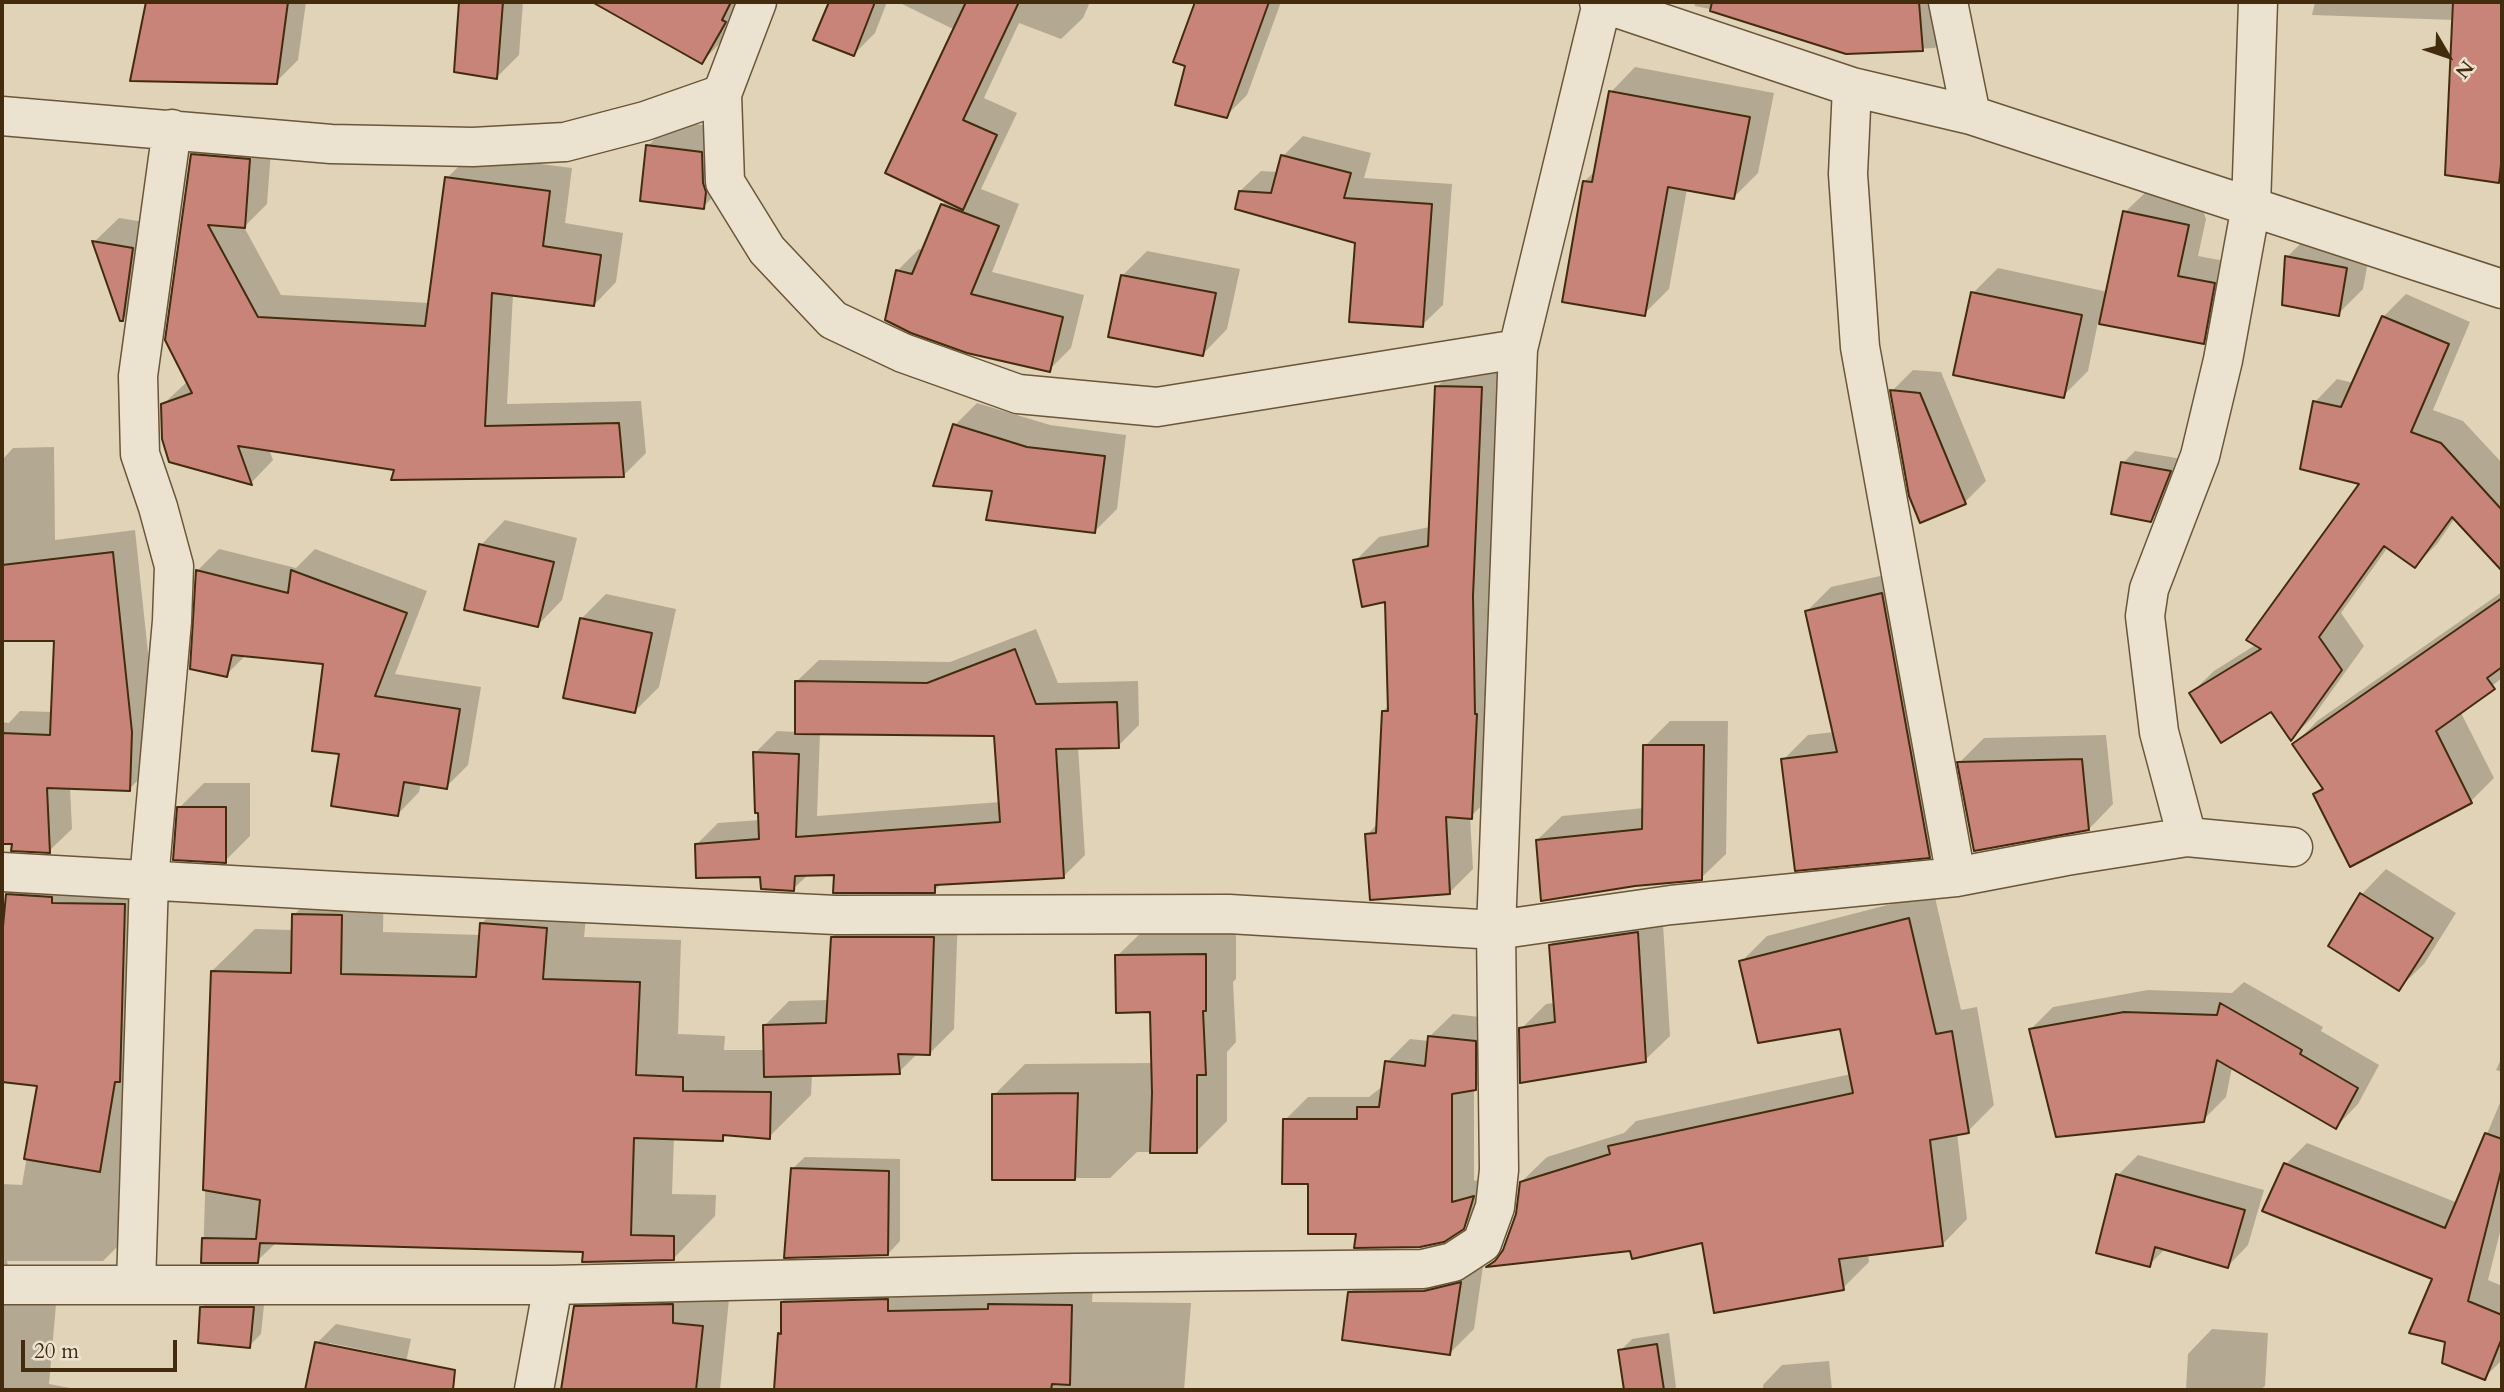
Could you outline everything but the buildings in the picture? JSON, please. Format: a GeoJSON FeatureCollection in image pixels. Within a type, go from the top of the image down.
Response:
{"type":"FeatureCollection","features":[{"type":"Feature","properties":{"kind":"street"},"geometry":{"type":"LineString","coordinates":[[757,2],[722,94],[724,182],[767,250],[833,320],[903,353],[1018,394],[1157,407],[1518,349]]}},
{"type":"Feature","properties":{"kind":"street"},"geometry":{"type":"LineString","coordinates":[[2,1284],[553,1285],[1074,1273],[1423,1269],[1453,1262],[1482,1243],[1495,1207],[1499,1170],[1496,930],[1518,349],[1600,2],[1852,87],[1971,115],[2502,289]]}},
{"type":"Feature","properties":{"kind":"street"},"geometry":{"type":"LineString","coordinates":[[1948,2],[1971,115]]}},
{"type":"Feature","properties":{"kind":"street"},"geometry":{"type":"LineString","coordinates":[[2188,837],[2159,732],[2145,616],[2150,589],[2200,456],[2222,360],[2251,206],[2258,2]]}},
{"type":"Feature","properties":{"kind":"street"},"geometry":{"type":"LineString","coordinates":[[1852,87],[1848,174],[1860,347],[1956,877]]}},
{"type":"Feature","properties":{"kind":"street"},"geometry":{"type":"LineString","coordinates":[[2,116],[331,144],[473,147],[565,142],[645,121],[722,94]]}},
{"type":"Feature","properties":{"kind":"street"},"geometry":{"type":"LineString","coordinates":[[136,1284],[149,880],[172,621],[174,566],[140,454],[138,376],[172,129]]}},
{"type":"Feature","properties":{"kind":"street"},"geometry":{"type":"LineString","coordinates":[[2,872],[836,915],[1229,914],[1496,930],[1671,905],[1956,877],[2188,837],[2293,847]]}},
{"type":"Feature","properties":{"kind":"street"},"geometry":{"type":"LineString","coordinates":[[534,1390],[553,1285]]}}]}
